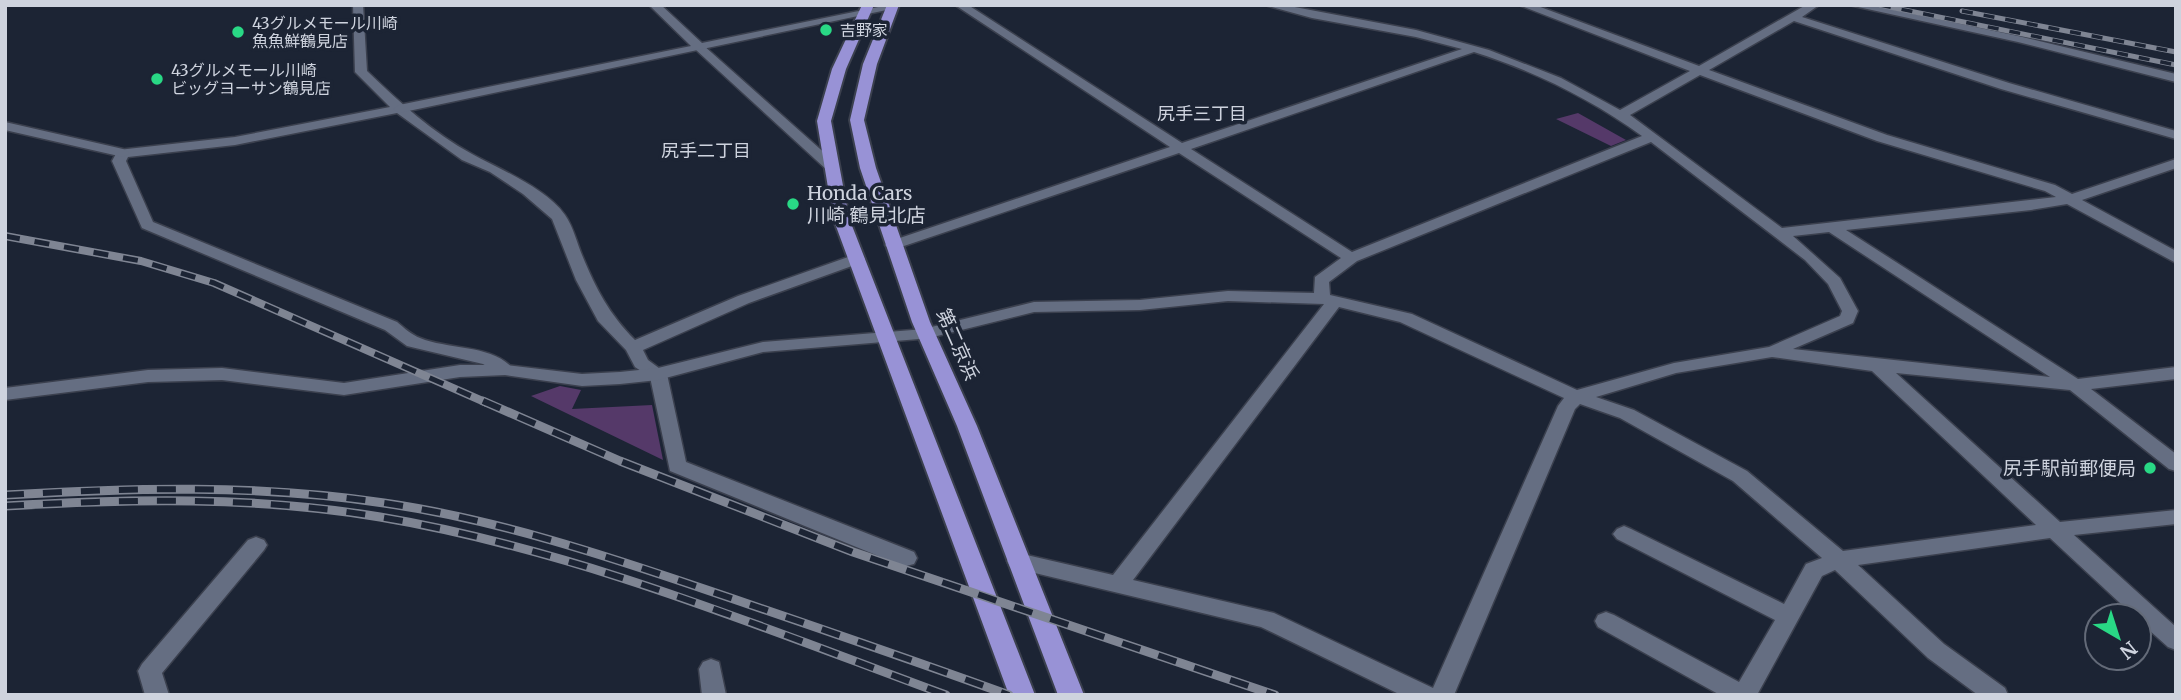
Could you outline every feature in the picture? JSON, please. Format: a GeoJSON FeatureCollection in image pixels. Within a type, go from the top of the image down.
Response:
{"type":"FeatureCollection","features":[{"type":"Feature","properties":{"kind":"highway","name":"第二京浜"},"geometry":{"type":"LineString","coordinates":[[896,6],[870,64],[857,120],[868,168],[925,334],[967,426],[1071,695]]}},
{"type":"Feature","properties":{"kind":"highway"},"geometry":{"type":"LineString","coordinates":[[865,9],[839,69],[824,121],[841,218],[871,304],[887,338],[1022,695]]}},
{"type":"Feature","properties":{"kind":"street"},"geometry":{"type":"LineString","coordinates":[[358,5],[361,72],[399,109],[467,157],[495,169],[552,210],[570,239],[584,280],[606,321],[633,348],[640,363],[658,374],[677,466],[906,558]]}},
{"type":"Feature","properties":{"kind":"street"},"geometry":{"type":"LineString","coordinates":[[654,5],[832,167]]}},
{"type":"Feature","properties":{"kind":"street"},"geometry":{"type":"LineString","coordinates":[[960,5],[1352,258]]}},
{"type":"Feature","properties":{"kind":"street"},"geometry":{"type":"LineString","coordinates":[[1270,5],[1437,38],[1536,71],[1621,116],[1778,233],[1831,276],[1843,289],[1850,311],[1847,319],[1836,326],[1772,352],[1674,368],[1578,396],[1567,406],[1442,695]]}},
{"type":"Feature","properties":{"kind":"street"},"geometry":{"type":"LineString","coordinates":[[1524,5],[1882,138],[2050,188],[2074,198],[2176,258]]}},
{"type":"Feature","properties":{"kind":"street"},"geometry":{"type":"LineString","coordinates":[[1621,116],[1814,5]]}},
{"type":"Feature","properties":{"kind":"street"},"geometry":{"type":"LineString","coordinates":[[1854,5],[2018,39],[2176,78]]}},
{"type":"Feature","properties":{"kind":"street"},"geometry":{"type":"LineString","coordinates":[[5,126],[123,153],[261,137],[699,47],[865,9],[896,6]]}},
{"type":"Feature","properties":{"kind":"street"},"geometry":{"type":"LineString","coordinates":[[1792,17],[2005,86],[2176,135]]}},
{"type":"Feature","properties":{"kind":"street"},"geometry":{"type":"LineString","coordinates":[[893,245],[1472,49]]}},
{"type":"Feature","properties":{"kind":"street"},"geometry":{"type":"LineString","coordinates":[[1328,300],[1321,280],[1352,258],[1651,137]]}},
{"type":"Feature","properties":{"kind":"street"},"geometry":{"type":"LineString","coordinates":[[123,153],[119,161],[147,225],[391,326],[413,342],[489,360],[505,370]]}},
{"type":"Feature","properties":{"kind":"street"},"geometry":{"type":"LineString","coordinates":[[1778,233],[2031,206],[2074,198],[2176,163]]}},
{"type":"Feature","properties":{"kind":"street"},"geometry":{"type":"LineString","coordinates":[[1831,227],[2075,385],[2176,464]]}},
{"type":"Feature","properties":{"kind":"street"},"geometry":{"type":"LineString","coordinates":[[633,348],[738,299],[857,259]]}},
{"type":"Feature","properties":{"kind":"street"},"geometry":{"type":"LineString","coordinates":[[5,394],[148,376],[222,374],[344,389],[460,371],[505,370],[582,380],[658,374],[751,349],[925,334],[1034,307],[1140,304],[1228,296],[1328,300],[1406,318],[1458,340],[1553,388],[1627,414],[1709,457],[1774,502],[1936,651],[1996,695]]}},
{"type":"Feature","properties":{"kind":"street"},"geometry":{"type":"LineString","coordinates":[[1118,584],[1328,300]]}},
{"type":"Feature","properties":{"kind":"street"},"geometry":{"type":"LineString","coordinates":[[1772,352],[1877,366],[2075,385],[2176,373]]}},
{"type":"Feature","properties":{"kind":"street"},"geometry":{"type":"LineString","coordinates":[[1877,366],[2052,530],[2176,641]]}},
{"type":"Feature","properties":{"kind":"street"},"geometry":{"type":"LineString","coordinates":[[1605,621],[1743,695],[1814,570],[1838,560],[2052,530],[2176,517]]}},
{"type":"Feature","properties":{"kind":"street"},"geometry":{"type":"LineString","coordinates":[[1624,534],[1788,616]]}},
{"type":"Feature","properties":{"kind":"street"},"geometry":{"type":"LineString","coordinates":[[157,695],[150,671],[256,545]]}},
{"type":"Feature","properties":{"kind":"street"},"geometry":{"type":"LineString","coordinates":[[1018,562],[1266,619],[1425,695]]}},
{"type":"Feature","properties":{"kind":"street"},"geometry":{"type":"LineString","coordinates":[[711,669],[714,695]]}},
{"type":"Feature","properties":{"kind":"shaded area"},"geometry":{"type":"Polygon","coordinates":[[[1578,113],[1626,140],[1611,146],[1556,119],[1578,113]]]}},
{"type":"Feature","properties":{"kind":"shaded area"},"geometry":{"type":"Polygon","coordinates":[[[560,386],[581,390],[572,409],[652,405],[663,460],[531,396],[560,386]]]}},
{"type":"Feature","properties":{"kind":"railway"},"geometry":{"type":"LineString","coordinates":[[1880,5],[2176,65]]}},
{"type":"Feature","properties":{"kind":"railway"},"geometry":{"type":"LineString","coordinates":[[1962,11],[2176,52]]}},
{"type":"Feature","properties":{"kind":"railway"},"geometry":{"type":"LineString","coordinates":[[5,236],[141,261],[214,283],[487,403]]}},
{"type":"Feature","properties":{"kind":"railway"},"geometry":{"type":"LineString","coordinates":[[483,401],[620,461],[853,552],[1275,695]]}},
{"type":"Feature","properties":{"kind":"railway"},"geometry":{"type":"LineString","coordinates":[[5,495],[147,489],[242,490],[337,497],[467,518],[630,564],[1009,695]]}},
{"type":"Feature","properties":{"kind":"railway"},"geometry":{"type":"LineString","coordinates":[[5,506],[146,501],[240,502],[333,510],[453,531],[525,549],[667,593],[946,695]]}},
{"type":"Feature","properties":{"kind":"place","name":"吉野家"},"geometry":{"type":"Point","coordinates":[826,30]}},
{"type":"Feature","properties":{"kind":"place","name":"43グルメモール川崎 魚魚鮮鶴見店"},"geometry":{"type":"Point","coordinates":[238,32]}},
{"type":"Feature","properties":{"kind":"place","name":"43グルメモール川崎 ビッグヨーサン鶴見店"},"geometry":{"type":"Point","coordinates":[157,79]}},
{"type":"Feature","properties":{"kind":"place","name":"Honda Cars 川崎 鶴見北店"},"geometry":{"type":"Point","coordinates":[793,204]}},
{"type":"Feature","properties":{"kind":"place","name":"尻手駅前郵便局"},"geometry":{"type":"Point","coordinates":[2150,468]}},
{"type":"Feature","properties":{"kind":"district","name":"尻手三丁目"},"geometry":{"type":"Point","coordinates":[1202,113]}},
{"type":"Feature","properties":{"kind":"district","name":"尻手二丁目"},"geometry":{"type":"Point","coordinates":[706,150]}}]}
